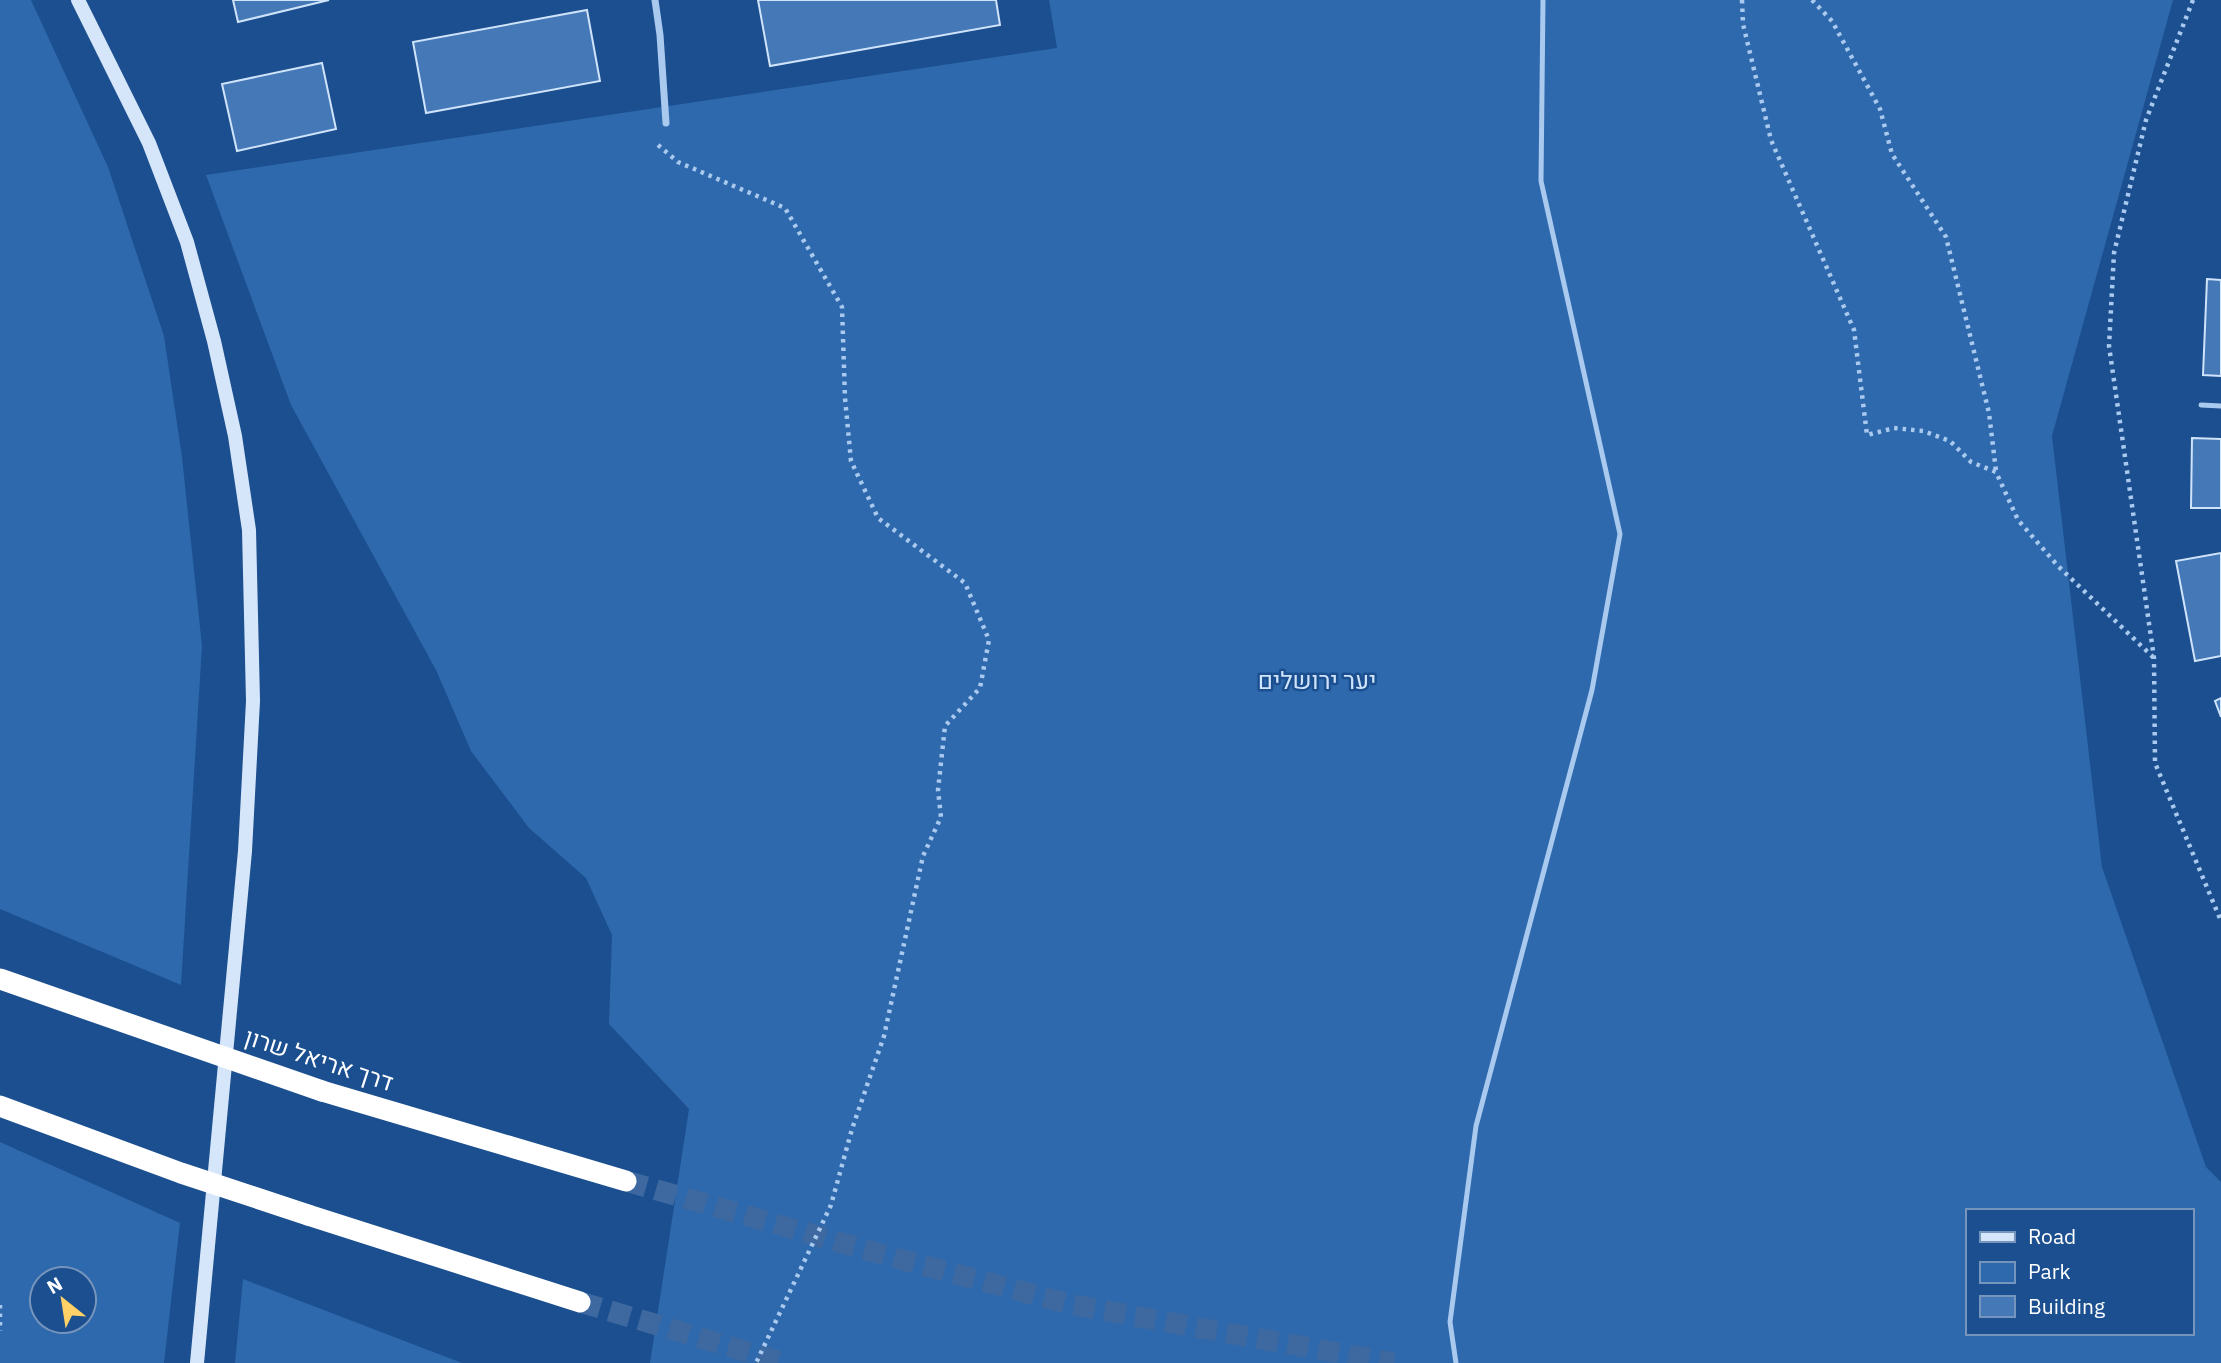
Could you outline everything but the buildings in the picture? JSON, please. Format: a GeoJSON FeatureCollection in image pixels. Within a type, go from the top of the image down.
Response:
{"type":"FeatureCollection","features":[{"type":"Feature","properties":{"kind":"highway","name":"דרך אריאל שרון"},"geometry":{"type":"LineString","coordinates":[[0,979],[323,1091],[626,1181]]}},
{"type":"Feature","properties":{"kind":"highway"},"geometry":{"type":"LineString","coordinates":[[0,1106],[181,1173],[308,1216],[580,1302]]}},
{"type":"Feature","properties":{"kind":"main road"},"geometry":{"type":"LineString","coordinates":[[78,0],[149,143],[187,242],[235,436],[249,530],[253,701],[245,851],[197,1363]]}},
{"type":"Feature","properties":{"kind":"street"},"geometry":{"type":"LineString","coordinates":[[655,0],[666,123]]}},
{"type":"Feature","properties":{"kind":"lane"},"geometry":{"type":"LineString","coordinates":[[1456,1363],[1450,1322],[1476,1126],[1592,690],[1620,534],[1541,181],[1543,0]]}},
{"type":"Feature","properties":{"kind":"lane"},"geometry":{"type":"LineString","coordinates":[[2201,405],[2221,406]]}},
{"type":"Feature","properties":{"kind":"path"},"geometry":{"type":"LineString","coordinates":[[1742,0],[1742,24],[1771,140],[1854,330],[1867,435],[1894,428],[1923,431],[1950,441],[1971,462],[1996,472]]}},
{"type":"Feature","properties":{"kind":"path"},"geometry":{"type":"LineString","coordinates":[[1812,0],[1832,20],[1880,109],[1892,154],[1946,237],[1989,413],[1996,472],[2018,520],[2058,566],[2154,658]]}},
{"type":"Feature","properties":{"kind":"path"},"geometry":{"type":"LineString","coordinates":[[2193,0],[2146,120],[2114,253],[2109,346],[2154,658],[2155,763],[2221,921]]}},
{"type":"Feature","properties":{"kind":"path"},"geometry":{"type":"LineString","coordinates":[[666,123],[656,143],[678,162],[785,208],[842,307],[845,398],[851,461],[878,518],[965,583],[989,640],[980,688],[945,726],[938,790],[941,817],[923,856],[884,1036],[852,1129],[831,1205],[756,1363]]}},
{"type":"Feature","properties":{"kind":"path"},"geometry":{"type":"LineString","coordinates":[[0,1305],[0,1331]]}},
{"type":"Feature","properties":{"kind":"green space"},"geometry":{"type":"Polygon","coordinates":[[[0,0],[31,0],[108,167],[164,336],[182,457],[202,646],[181,985],[0,909],[0,0]]]}},
{"type":"Feature","properties":{"kind":"green space","name":"יער ירושלים"},"geometry":{"type":"Polygon","coordinates":[[[1049,0],[2173,0],[2052,436],[2102,867],[2206,1167],[2221,1182],[2221,1363],[650,1363],[689,1109],[609,1024],[612,935],[586,878],[529,828],[471,751],[436,670],[291,405],[206,175],[1057,48],[1049,0]]]}},
{"type":"Feature","properties":{"kind":"green space"},"geometry":{"type":"Polygon","coordinates":[[[0,1142],[180,1223],[164,1363],[0,1363],[0,1142]]]}},
{"type":"Feature","properties":{"kind":"green space"},"geometry":{"type":"Polygon","coordinates":[[[243,1279],[462,1363],[235,1363],[243,1279]]]}},
{"type":"Feature","properties":{"kind":"tunnel"},"geometry":{"type":"LineString","coordinates":[[626,1181],[877,1253],[1073,1305],[1394,1363]]}},
{"type":"Feature","properties":{"kind":"tunnel"},"geometry":{"type":"LineString","coordinates":[[580,1302],[785,1363]]}}]}
